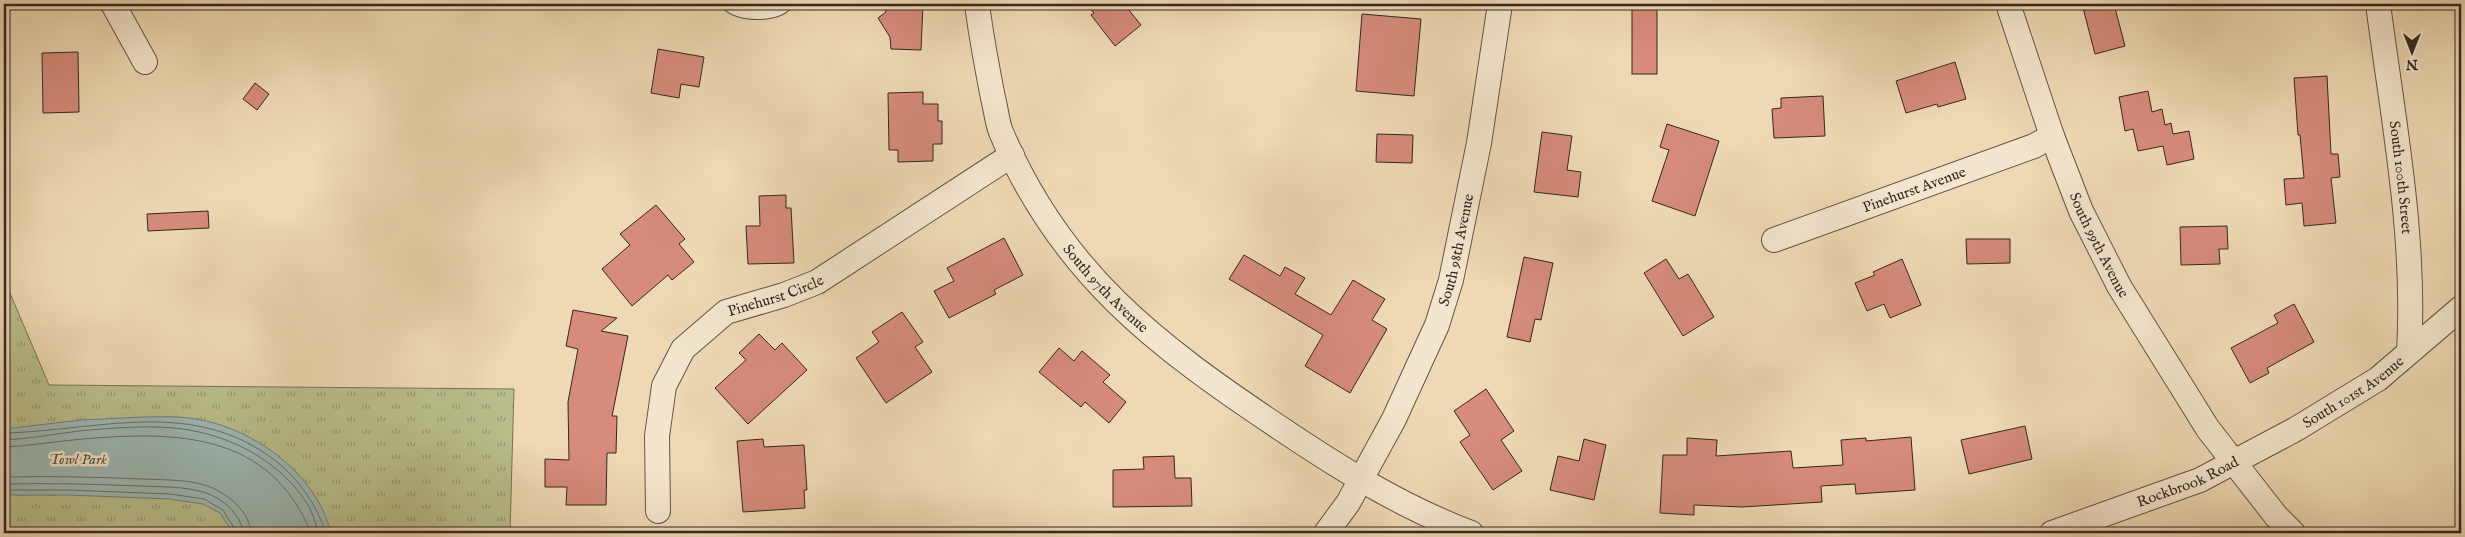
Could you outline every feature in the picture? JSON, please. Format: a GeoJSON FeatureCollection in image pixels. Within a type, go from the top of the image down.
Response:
{"type":"FeatureCollection","features":[{"type":"Feature","properties":{"kind":"street"},"geometry":{"type":"LineString","coordinates":[[113,4],[145,62]]}},
{"type":"Feature","properties":{"kind":"street","name":"South 97th Avenue"},"geometry":{"type":"LineString","coordinates":[[977,4],[984,53],[1000,130],[1029,190],[1088,275],[1143,329],[1216,386],[1361,480]]}},
{"type":"Feature","properties":{"kind":"street","name":"South 98th Avenue"},"geometry":{"type":"LineString","coordinates":[[1361,480],[1418,372],[1437,325],[1451,280],[1479,143],[1500,4]]}},
{"type":"Feature","properties":{"kind":"street","name":"South 99th Avenue"},"geometry":{"type":"LineString","coordinates":[[2008,4],[2052,136],[2081,211],[2119,286],[2208,429],[2235,461]]}},
{"type":"Feature","properties":{"kind":"street","name":"South 100th Street"},"geometry":{"type":"LineString","coordinates":[[2378,4],[2407,231],[2412,312],[2409,352]]}},
{"type":"Feature","properties":{"kind":"street","name":"Pinehurst Avenue"},"geometry":{"type":"LineString","coordinates":[[1774,240],[2034,146],[2052,136]]}},
{"type":"Feature","properties":{"kind":"street","name":"Pinehurst Circle"},"geometry":{"type":"LineString","coordinates":[[658,511],[657,436],[664,386],[683,350],[726,312],[784,295],[817,282],[1012,155]]}},
{"type":"Feature","properties":{"kind":"street","name":"South 101st Avenue"},"geometry":{"type":"LineString","coordinates":[[2235,461],[2341,402],[2378,378],[2461,308]]}},
{"type":"Feature","properties":{"kind":"street","name":"Rockbrook Road"},"geometry":{"type":"LineString","coordinates":[[2052,533],[2200,480],[2235,461],[2276,516],[2293,533]]}},
{"type":"Feature","properties":{"kind":"street"},"geometry":{"type":"LineString","coordinates":[[1326,533],[1348,503],[1361,480],[1430,517],[1471,533]]}},
{"type":"Feature","properties":{"kind":"lane"},"geometry":{"type":"LineString","coordinates":[[728,4],[747,11],[769,12],[786,4]]}},
{"type":"Feature","properties":{"kind":"green space","name":"Towl Park"},"geometry":{"type":"Polygon","coordinates":[[[4,279],[49,385],[514,389],[510,533],[4,533],[4,279]]]}},
{"type":"Feature","properties":{"kind":"water"},"geometry":{"type":"Polygon","coordinates":[[[183,417],[212,422],[235,430],[257,441],[296,472],[311,490],[323,511],[331,533],[233,533],[220,513],[203,504],[169,499],[69,495],[4,495],[4,429],[81,420],[183,417]]]}},
{"type":"Feature","properties":{"kind":"building"},"geometry":{"type":"Polygon","coordinates":[[[883,4],[923,4],[921,50],[891,49],[890,37],[878,18],[886,12],[883,4]]]}},
{"type":"Feature","properties":{"kind":"building"},"geometry":{"type":"Polygon","coordinates":[[[1086,4],[1124,4],[1141,25],[1115,46],[1091,15],[1094,13],[1086,4]]]}},
{"type":"Feature","properties":{"kind":"building"},"geometry":{"type":"Polygon","coordinates":[[[1632,4],[1657,4],[1657,74],[1632,74],[1632,4]]]}},
{"type":"Feature","properties":{"kind":"building"},"geometry":{"type":"Polygon","coordinates":[[[2082,4],[2114,4],[2125,46],[2095,54],[2082,4]]]}},
{"type":"Feature","properties":{"kind":"building"},"geometry":{"type":"Polygon","coordinates":[[[1362,14],[1421,19],[1414,96],[1356,91],[1362,14]]]}},
{"type":"Feature","properties":{"kind":"building"},"geometry":{"type":"Polygon","coordinates":[[[658,49],[704,57],[699,87],[681,84],[679,98],[651,93],[658,49]]]}},
{"type":"Feature","properties":{"kind":"building"},"geometry":{"type":"Polygon","coordinates":[[[78,52],[79,112],[43,113],[42,53],[78,52]]]}},
{"type":"Feature","properties":{"kind":"building"},"geometry":{"type":"Polygon","coordinates":[[[1955,62],[1966,99],[1938,107],[1937,104],[1906,113],[1896,81],[1955,62]]]}},
{"type":"Feature","properties":{"kind":"building"},"geometry":{"type":"Polygon","coordinates":[[[2327,76],[2331,154],[2338,154],[2340,177],[2331,178],[2336,223],[2304,226],[2302,203],[2286,205],[2284,179],[2304,178],[2300,135],[2298,135],[2294,78],[2327,76]]]}},
{"type":"Feature","properties":{"kind":"building"},"geometry":{"type":"Polygon","coordinates":[[[255,83],[269,94],[257,110],[243,99],[255,83]]]}},
{"type":"Feature","properties":{"kind":"building"},"geometry":{"type":"Polygon","coordinates":[[[2148,91],[2152,112],[2162,109],[2165,125],[2171,123],[2173,134],[2189,131],[2194,159],[2167,165],[2163,146],[2138,151],[2133,129],[2125,131],[2119,97],[2148,91]]]}},
{"type":"Feature","properties":{"kind":"building"},"geometry":{"type":"Polygon","coordinates":[[[923,92],[923,104],[938,104],[938,121],[942,121],[942,144],[933,144],[933,161],[898,162],[898,150],[889,150],[888,93],[923,92]]]}},
{"type":"Feature","properties":{"kind":"building"},"geometry":{"type":"Polygon","coordinates":[[[1823,96],[1825,136],[1774,138],[1772,109],[1781,108],[1781,98],[1823,96]]]}},
{"type":"Feature","properties":{"kind":"building"},"geometry":{"type":"Polygon","coordinates":[[[1667,124],[1719,141],[1695,216],[1652,201],[1669,150],[1660,147],[1667,124]]]}},
{"type":"Feature","properties":{"kind":"building"},"geometry":{"type":"Polygon","coordinates":[[[1542,132],[1572,136],[1567,170],[1581,172],[1578,197],[1534,192],[1542,132]]]}},
{"type":"Feature","properties":{"kind":"building"},"geometry":{"type":"Polygon","coordinates":[[[1377,134],[1413,135],[1412,163],[1376,162],[1377,134]]]}},
{"type":"Feature","properties":{"kind":"building"},"geometry":{"type":"Polygon","coordinates":[[[786,195],[786,208],[791,208],[794,263],[748,264],[746,226],[760,226],[759,196],[786,195]]]}},
{"type":"Feature","properties":{"kind":"building"},"geometry":{"type":"Polygon","coordinates":[[[656,205],[685,239],[679,244],[694,262],[672,280],[668,275],[632,306],[602,269],[630,245],[620,234],[656,205]]]}},
{"type":"Feature","properties":{"kind":"building"},"geometry":{"type":"Polygon","coordinates":[[[208,211],[209,228],[148,231],[147,214],[208,211]]]}},
{"type":"Feature","properties":{"kind":"building"},"geometry":{"type":"Polygon","coordinates":[[[2227,226],[2228,249],[2219,249],[2220,264],[2181,265],[2180,227],[2227,226]]]}},
{"type":"Feature","properties":{"kind":"building"},"geometry":{"type":"Polygon","coordinates":[[[1004,238],[1023,275],[994,290],[996,294],[949,318],[934,291],[954,281],[947,268],[1004,238]]]}},
{"type":"Feature","properties":{"kind":"building"},"geometry":{"type":"Polygon","coordinates":[[[1966,239],[2010,239],[2010,263],[1967,264],[1966,239]]]}},
{"type":"Feature","properties":{"kind":"building"},"geometry":{"type":"Polygon","coordinates":[[[1244,255],[1280,276],[1285,267],[1305,278],[1295,294],[1331,315],[1353,280],[1385,299],[1372,320],[1387,329],[1350,393],[1305,366],[1323,335],[1229,279],[1244,255]]]}},
{"type":"Feature","properties":{"kind":"building"},"geometry":{"type":"Polygon","coordinates":[[[1524,257],[1553,263],[1541,320],[1535,319],[1530,342],[1507,337],[1524,257]]]}},
{"type":"Feature","properties":{"kind":"building"},"geometry":{"type":"Polygon","coordinates":[[[1666,259],[1679,279],[1688,274],[1714,317],[1683,336],[1644,273],[1666,259]]]}},
{"type":"Feature","properties":{"kind":"building"},"geometry":{"type":"Polygon","coordinates":[[[1902,259],[1921,305],[1890,318],[1884,304],[1867,311],[1855,283],[1875,275],[1873,272],[1902,259]]]}},
{"type":"Feature","properties":{"kind":"building"},"geometry":{"type":"Polygon","coordinates":[[[2294,304],[2314,342],[2267,368],[2269,373],[2250,383],[2231,348],[2278,323],[2274,315],[2294,304]]]}},
{"type":"Feature","properties":{"kind":"building"},"geometry":{"type":"Polygon","coordinates":[[[573,310],[617,318],[601,331],[628,336],[612,416],[617,416],[616,453],[607,453],[606,505],[566,505],[567,487],[545,487],[545,459],[569,460],[568,402],[578,349],[566,346],[573,310]]]}},
{"type":"Feature","properties":{"kind":"building"},"geometry":{"type":"Polygon","coordinates":[[[902,312],[923,342],[915,347],[932,372],[886,403],[856,358],[879,342],[872,332],[902,312]]]}},
{"type":"Feature","properties":{"kind":"building"},"geometry":{"type":"Polygon","coordinates":[[[759,334],[775,350],[782,343],[807,370],[748,424],[715,388],[746,360],[739,353],[759,334]]]}},
{"type":"Feature","properties":{"kind":"building"},"geometry":{"type":"Polygon","coordinates":[[[1059,348],[1074,361],[1082,351],[1110,375],[1103,382],[1126,402],[1109,423],[1085,402],[1081,407],[1039,372],[1059,348]]]}},
{"type":"Feature","properties":{"kind":"building"},"geometry":{"type":"Polygon","coordinates":[[[1486,389],[1514,431],[1501,440],[1522,471],[1493,490],[1460,442],[1470,435],[1454,411],[1486,389]]]}},
{"type":"Feature","properties":{"kind":"building"},"geometry":{"type":"Polygon","coordinates":[[[2025,426],[2032,459],[1969,474],[1961,440],[2025,426]]]}},
{"type":"Feature","properties":{"kind":"building"},"geometry":{"type":"Polygon","coordinates":[[[1911,437],[1915,490],[1856,494],[1855,484],[1821,486],[1822,502],[1742,507],[1694,505],[1694,515],[1660,513],[1663,455],[1687,455],[1687,438],[1717,440],[1716,456],[1791,451],[1793,468],[1843,465],[1841,440],[1866,438],[1866,441],[1911,437]]]}},
{"type":"Feature","properties":{"kind":"building"},"geometry":{"type":"Polygon","coordinates":[[[763,439],[764,447],[804,445],[807,490],[804,490],[805,508],[743,512],[737,441],[763,439]]]}},
{"type":"Feature","properties":{"kind":"building"},"geometry":{"type":"Polygon","coordinates":[[[1584,439],[1606,445],[1594,500],[1550,490],[1558,456],[1579,461],[1584,439]]]}},
{"type":"Feature","properties":{"kind":"building"},"geometry":{"type":"Polygon","coordinates":[[[1174,456],[1175,478],[1191,478],[1192,506],[1113,507],[1113,470],[1144,469],[1143,457],[1174,456]]]}}]}
